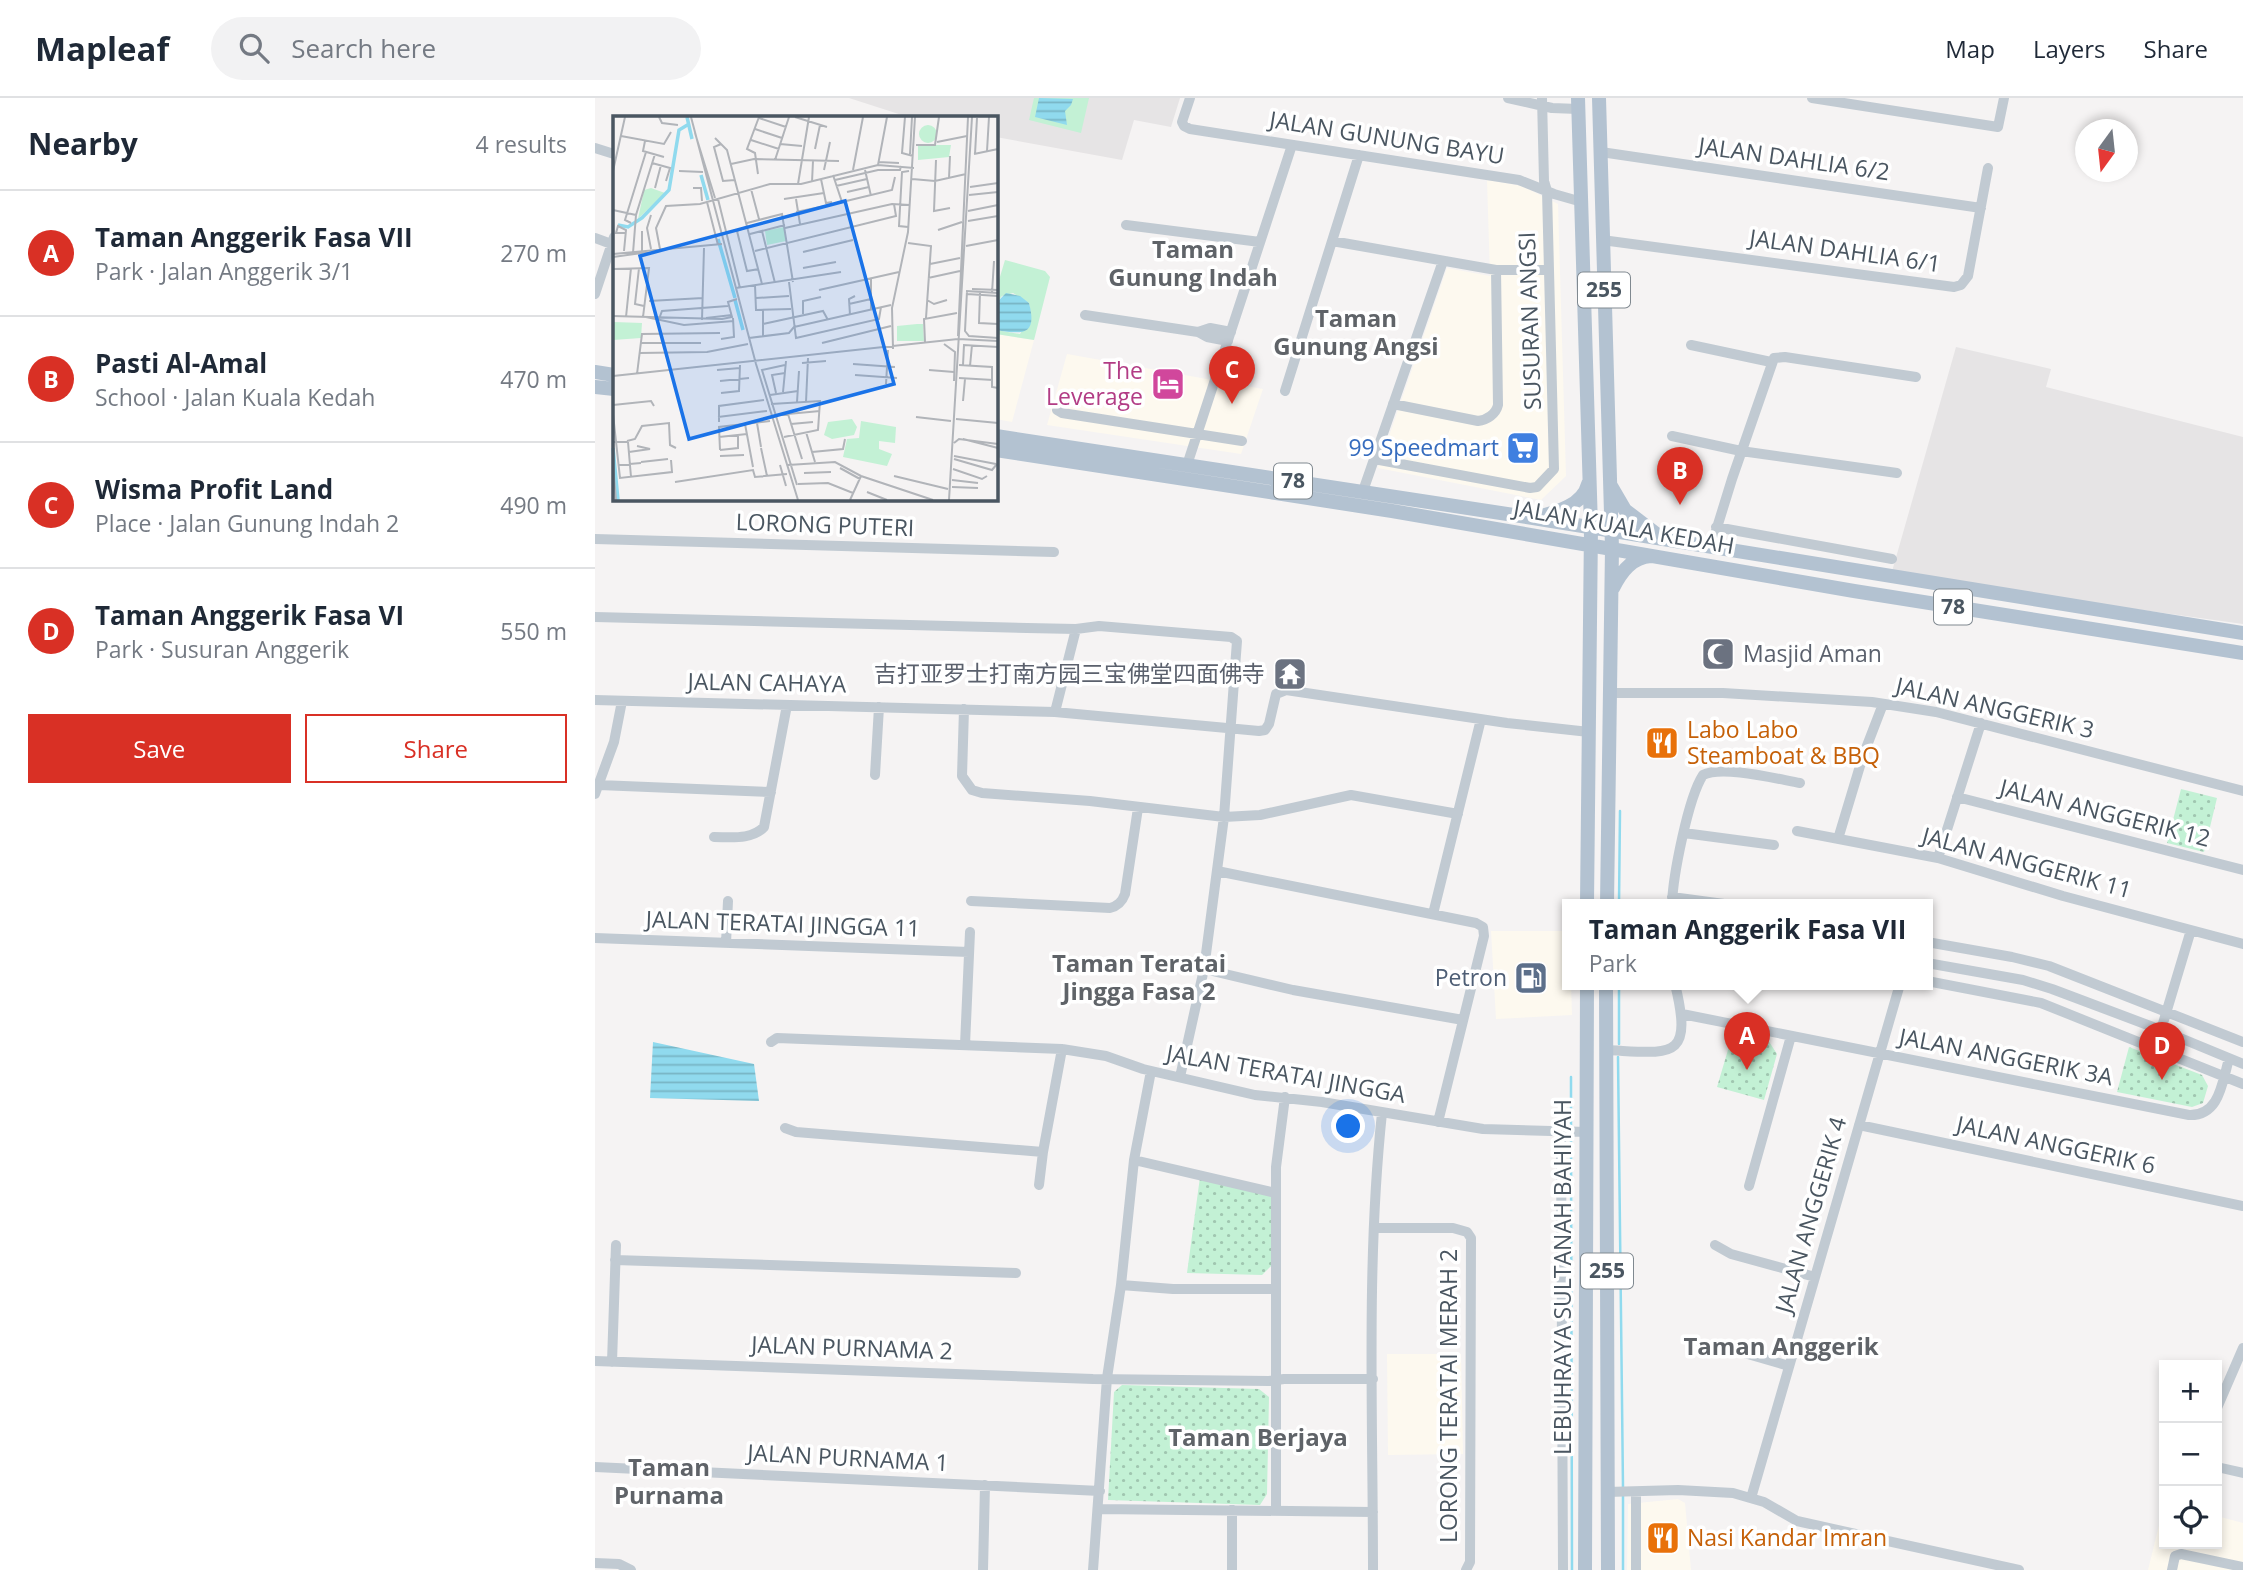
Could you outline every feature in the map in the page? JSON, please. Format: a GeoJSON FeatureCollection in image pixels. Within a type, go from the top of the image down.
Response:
{"type":"FeatureCollection","features":[{"type":"Feature","properties":{"kind":"main road","name":"255"},"geometry":{"type":"LineString","coordinates":[[1599,98],[1612,548],[1607,899]]}},
{"type":"Feature","properties":{"kind":"main road","name":"255"},"geometry":{"type":"LineString","coordinates":[[1578,104],[1591,527],[1587,899]]}},
{"type":"Feature","properties":{"kind":"main road"},"geometry":{"type":"LineString","coordinates":[[595,372],[613,375]]}},
{"type":"Feature","properties":{"kind":"main road"},"geometry":{"type":"LineString","coordinates":[[595,387],[613,389]]}},
{"type":"Feature","properties":{"kind":"main road","name":"JALAN KUALA KEDAH"},"geometry":{"type":"LineString","coordinates":[[997,436],[1187,465],[1612,548],[1854,591],[2243,653]]}},
{"type":"Feature","properties":{"kind":"main road","name":"JALAN KUALA KEDAH"},"geometry":{"type":"LineString","coordinates":[[997,450],[1336,495],[1363,491],[2243,633]]}},
{"type":"Feature","properties":{"kind":"main road"},"geometry":{"type":"LineString","coordinates":[[1533,518],[1551,514],[1577,502],[1587,492],[1590,479]]}},
{"type":"Feature","properties":{"kind":"main road"},"geometry":{"type":"LineString","coordinates":[[1610,483],[1625,510],[1663,539]]}},
{"type":"Feature","properties":{"kind":"main road"},"geometry":{"type":"LineString","coordinates":[[1567,539],[1584,561],[1590,573],[1591,586]]}},
{"type":"Feature","properties":{"kind":"main road"},"geometry":{"type":"LineString","coordinates":[[1611,604],[1613,588],[1620,573],[1632,562],[1646,556],[1663,557]]}},
{"type":"Feature","properties":{"kind":"main road"},"geometry":{"type":"LineString","coordinates":[[1854,591],[1857,572]]}},
{"type":"Feature","properties":{"kind":"main road"},"geometry":{"type":"LineString","coordinates":[[1600,899],[1607,850]]}},
{"type":"Feature","properties":{"kind":"main road","name":"LEBUHRAYA SULTANAH BAHIYAH"},"geometry":{"type":"LineString","coordinates":[[1585,1570],[1587,990]]}},
{"type":"Feature","properties":{"kind":"main road"},"geometry":{"type":"LineString","coordinates":[[1587,1050],[1594,1015],[1594,990]]}},
{"type":"Feature","properties":{"kind":"main road","name":"LEBUHRAYA SULTANAH BAHIYAH"},"geometry":{"type":"LineString","coordinates":[[1607,990],[1612,1492],[1608,1570]]}},
{"type":"Feature","properties":{"kind":"street","name":"JALAN GUNUNG BAYU"},"geometry":{"type":"LineString","coordinates":[[1190,98],[1183,118],[1184,126],[1190,129],[1519,180],[1582,202]]}},
{"type":"Feature","properties":{"kind":"street"},"geometry":{"type":"LineString","coordinates":[[1508,98],[1578,104]]}},
{"type":"Feature","properties":{"kind":"street"},"geometry":{"type":"LineString","coordinates":[[1811,98],[1998,127],[2004,98]]}},
{"type":"Feature","properties":{"kind":"street","name":"SUSURAN ANGSI"},"geometry":{"type":"LineString","coordinates":[[1374,459],[1530,488],[1537,486],[1555,466],[1542,102]]}},
{"type":"Feature","properties":{"kind":"street"},"geometry":{"type":"LineString","coordinates":[[1187,465],[1292,145]]}},
{"type":"Feature","properties":{"kind":"street"},"geometry":{"type":"LineString","coordinates":[[595,148],[613,155]]}},
{"type":"Feature","properties":{"kind":"street","name":"JALAN DAHLIA 6/2"},"geometry":{"type":"LineString","coordinates":[[1601,152],[1981,208]]}},
{"type":"Feature","properties":{"kind":"street"},"geometry":{"type":"LineString","coordinates":[[1285,391],[1359,155]]}},
{"type":"Feature","properties":{"kind":"street","name":"JALAN DAHLIA 6/1"},"geometry":{"type":"LineString","coordinates":[[1602,240],[1961,285],[1968,276],[1988,168]]}},
{"type":"Feature","properties":{"kind":"street"},"geometry":{"type":"LineString","coordinates":[[1125,225],[1222,238],[1236,237],[1259,245]]}},
{"type":"Feature","properties":{"kind":"street"},"geometry":{"type":"LineString","coordinates":[[595,238],[613,242],[595,294]]}},
{"type":"Feature","properties":{"kind":"street"},"geometry":{"type":"LineString","coordinates":[[1332,241],[1496,270],[1549,270]]}},
{"type":"Feature","properties":{"kind":"street"},"geometry":{"type":"LineString","coordinates":[[1363,491],[1443,261]]}},
{"type":"Feature","properties":{"kind":"street"},"geometry":{"type":"LineString","coordinates":[[1393,404],[1478,421],[1486,419],[1495,411],[1498,405],[1496,270]]}},
{"type":"Feature","properties":{"kind":"street"},"geometry":{"type":"LineString","coordinates":[[1085,315],[1198,332],[1210,328],[1229,337]]}},
{"type":"Feature","properties":{"kind":"street"},"geometry":{"type":"LineString","coordinates":[[1691,345],[1771,362]]}},
{"type":"Feature","properties":{"kind":"street"},"geometry":{"type":"LineString","coordinates":[[1711,547],[1774,358],[1785,356],[1916,377]]}},
{"type":"Feature","properties":{"kind":"street"},"geometry":{"type":"LineString","coordinates":[[1057,410],[1062,413],[1242,441]]}},
{"type":"Feature","properties":{"kind":"street"},"geometry":{"type":"LineString","coordinates":[[1672,436],[1741,451],[1897,473]]}},
{"type":"Feature","properties":{"kind":"street"},"geometry":{"type":"LineString","coordinates":[[1716,527],[1892,559]]}},
{"type":"Feature","properties":{"kind":"street","name":"LORONG PUTERI"},"geometry":{"type":"LineString","coordinates":[[595,539],[1054,552]]}},
{"type":"Feature","properties":{"kind":"street"},"geometry":{"type":"LineString","coordinates":[[595,617],[1076,629],[1099,626],[1231,637],[1237,641],[1224,817],[1217,871],[1204,970],[1180,1077]]}},
{"type":"Feature","properties":{"kind":"street"},"geometry":{"type":"LineString","coordinates":[[1055,712],[1076,629]]}},
{"type":"Feature","properties":{"kind":"street","name":"JALAN CAHAYA"},"geometry":{"type":"LineString","coordinates":[[595,700],[1055,712],[1265,730],[1276,694],[1286,690],[1481,719]]}},
{"type":"Feature","properties":{"kind":"street","name":"JALAN ANGGERIK 3"},"geometry":{"type":"LineString","coordinates":[[1608,693],[1723,693],[1883,704],[1936,712],[2243,791]]}},
{"type":"Feature","properties":{"kind":"street"},"geometry":{"type":"LineString","coordinates":[[622,701],[614,742],[597,789],[771,792]]}},
{"type":"Feature","properties":{"kind":"street"},"geometry":{"type":"LineString","coordinates":[[1838,839],[1863,756],[1883,704]]}},
{"type":"Feature","properties":{"kind":"street"},"geometry":{"type":"LineString","coordinates":[[714,837],[751,836],[764,827],[787,705]]}},
{"type":"Feature","properties":{"kind":"street"},"geometry":{"type":"LineString","coordinates":[[875,775],[879,707]]}},
{"type":"Feature","properties":{"kind":"street"},"geometry":{"type":"LineString","coordinates":[[964,709],[962,776],[972,790],[1224,817],[1260,815],[1351,795],[1458,814]]}},
{"type":"Feature","properties":{"kind":"street"},"geometry":{"type":"LineString","coordinates":[[1433,914],[1481,719],[1589,732]]}},
{"type":"Feature","properties":{"kind":"street"},"geometry":{"type":"LineString","coordinates":[[1938,858],[1981,723]]}},
{"type":"Feature","properties":{"kind":"street"},"geometry":{"type":"LineString","coordinates":[[1672,899],[1676,863],[1699,780],[1706,772],[1727,772],[1800,782]]}},
{"type":"Feature","properties":{"kind":"street","name":"JALAN ANGGERIK 12"},"geometry":{"type":"LineString","coordinates":[[1957,797],[2243,870]]}},
{"type":"Feature","properties":{"kind":"street"},"geometry":{"type":"LineString","coordinates":[[971,901],[1115,907],[1125,894],[1138,808]]}},
{"type":"Feature","properties":{"kind":"street","name":"JALAN ANGGERIK 11"},"geometry":{"type":"LineString","coordinates":[[1797,831],[1938,858],[2243,944]]}},
{"type":"Feature","properties":{"kind":"street"},"geometry":{"type":"LineString","coordinates":[[1685,833],[1774,845]]}},
{"type":"Feature","properties":{"kind":"street"},"geometry":{"type":"LineString","coordinates":[[1217,871],[1476,923],[1483,927],[1484,936],[1438,1122]]}},
{"type":"Feature","properties":{"kind":"street"},"geometry":{"type":"LineString","coordinates":[[726,943],[729,901]]}},
{"type":"Feature","properties":{"kind":"street"},"geometry":{"type":"LineString","coordinates":[[2161,1030],[2190,930]]}},
{"type":"Feature","properties":{"kind":"street"},"geometry":{"type":"LineString","coordinates":[[965,1045],[970,932]]}},
{"type":"Feature","properties":{"kind":"street","name":"JALAN TERATAI JINGGA 11"},"geometry":{"type":"LineString","coordinates":[[595,938],[969,952]]}},
{"type":"Feature","properties":{"kind":"street"},"geometry":{"type":"LineString","coordinates":[[1933,943],[2028,960],[2243,1042]]}},
{"type":"Feature","properties":{"kind":"street"},"geometry":{"type":"LineString","coordinates":[[2022,980],[2028,960]]}},
{"type":"Feature","properties":{"kind":"street"},"geometry":{"type":"LineString","coordinates":[[1933,964],[2022,980],[2161,1030],[2243,1065]]}},
{"type":"Feature","properties":{"kind":"street"},"geometry":{"type":"LineString","coordinates":[[1204,970],[1293,990],[1463,1020]]}},
{"type":"Feature","properties":{"kind":"street"},"geometry":{"type":"LineString","coordinates":[[1933,982],[2029,999],[2243,1084]]}},
{"type":"Feature","properties":{"kind":"street"},"geometry":{"type":"LineString","coordinates":[[1606,1050],[1662,1051],[1674,1048],[1678,1044],[1682,1014],[1676,990]]}},
{"type":"Feature","properties":{"kind":"street","name":"JALAN ANGGERIK 4"},"geometry":{"type":"LineString","coordinates":[[1751,1498],[1898,990]]}},
{"type":"Feature","properties":{"kind":"street"},"geometry":{"type":"LineString","coordinates":[[1682,1014],[1880,1054]]}},
{"type":"Feature","properties":{"kind":"street"},"geometry":{"type":"LineString","coordinates":[[1749,1186],[1791,1036]]}},
{"type":"Feature","properties":{"kind":"street","name":"JALAN TERATAI JINGGA"},"geometry":{"type":"LineString","coordinates":[[771,1042],[777,1038],[1062,1049],[1106,1056],[1151,1071],[1255,1095],[1285,1097],[1483,1129],[1587,1132]]}},
{"type":"Feature","properties":{"kind":"street"},"geometry":{"type":"LineString","coordinates":[[1039,1185],[1062,1049]]}},
{"type":"Feature","properties":{"kind":"street","name":"JALAN ANGGERIK 3A"},"geometry":{"type":"LineString","coordinates":[[1880,1054],[2189,1115],[2202,1115],[2214,1105],[2229,1059]]}},
{"type":"Feature","properties":{"kind":"street"},"geometry":{"type":"LineString","coordinates":[[1093,1570],[1107,1378],[1121,1285],[1134,1160],[1151,1071]]}},
{"type":"Feature","properties":{"kind":"street"},"geometry":{"type":"LineString","coordinates":[[1276,1511],[1277,1147],[1285,1097]]}},
{"type":"Feature","properties":{"kind":"street"},"geometry":{"type":"LineString","coordinates":[[1373,1570],[1375,1174],[1382,1112]]}},
{"type":"Feature","properties":{"kind":"street","name":"JALAN ANGGERIK 6"},"geometry":{"type":"LineString","coordinates":[[1859,1125],[2243,1206]]}},
{"type":"Feature","properties":{"kind":"street"},"geometry":{"type":"LineString","coordinates":[[785,1128],[796,1132],[1043,1152]]}},
{"type":"Feature","properties":{"kind":"street"},"geometry":{"type":"LineString","coordinates":[[1561,1132],[1563,1570]]}},
{"type":"Feature","properties":{"kind":"street"},"geometry":{"type":"LineString","coordinates":[[1134,1160],[1276,1193]]}},
{"type":"Feature","properties":{"kind":"street","name":"LORONG TERATAI MERAH 2"},"geometry":{"type":"LineString","coordinates":[[1374,1228],[1453,1228],[1467,1232],[1471,1238],[1470,1562],[1466,1570]]}},
{"type":"Feature","properties":{"kind":"street"},"geometry":{"type":"LineString","coordinates":[[612,1362],[616,1245]]}},
{"type":"Feature","properties":{"kind":"street"},"geometry":{"type":"LineString","coordinates":[[1715,1245],[1731,1254],[1815,1278]]}},
{"type":"Feature","properties":{"kind":"street"},"geometry":{"type":"LineString","coordinates":[[615,1260],[1016,1273]]}},
{"type":"Feature","properties":{"kind":"street"},"geometry":{"type":"LineString","coordinates":[[1121,1285],[1173,1289],[1276,1289]]}},
{"type":"Feature","properties":{"kind":"street"},"geometry":{"type":"LineString","coordinates":[[1727,1348],[1789,1366]]}},
{"type":"Feature","properties":{"kind":"street"},"geometry":{"type":"LineString","coordinates":[[2222,1396],[2243,1348]]}},
{"type":"Feature","properties":{"kind":"street","name":"JALAN PURNAMA 2"},"geometry":{"type":"LineString","coordinates":[[595,1361],[1107,1378],[1373,1379]]}},
{"type":"Feature","properties":{"kind":"street","name":"JALAN PURNAMA 1"},"geometry":{"type":"LineString","coordinates":[[595,1467],[1100,1491]]}},
{"type":"Feature","properties":{"kind":"street"},"geometry":{"type":"LineString","coordinates":[[2222,1468],[2243,1473]]}},
{"type":"Feature","properties":{"kind":"street"},"geometry":{"type":"LineString","coordinates":[[983,1570],[985,1485]]}},
{"type":"Feature","properties":{"kind":"street"},"geometry":{"type":"LineString","coordinates":[[1612,1492],[1733,1493],[1751,1498],[1797,1521],[2019,1570]]}},
{"type":"Feature","properties":{"kind":"street"},"geometry":{"type":"LineString","coordinates":[[1633,1492],[1636,1570]]}},
{"type":"Feature","properties":{"kind":"street"},"geometry":{"type":"LineString","coordinates":[[1098,1509],[1373,1512]]}},
{"type":"Feature","properties":{"kind":"street"},"geometry":{"type":"LineString","coordinates":[[1231,1570],[1232,1510]]}},
{"type":"Feature","properties":{"kind":"street"},"geometry":{"type":"LineString","coordinates":[[2172,1570],[2175,1556],[2181,1554],[2243,1567]]}},
{"type":"Feature","properties":{"kind":"street"},"geometry":{"type":"LineString","coordinates":[[595,1563],[619,1564],[631,1570]]}},
{"type":"Feature","properties":{"kind":"shaded area"},"geometry":{"type":"Polygon","coordinates":[[[849,98],[1180,98],[1171,127],[1134,120],[1122,160],[997,137],[997,116],[905,116],[849,98]]]}},
{"type":"Feature","properties":{"kind":"shaded area"},"geometry":{"type":"Polygon","coordinates":[[[1487,180],[1522,186],[1558,204],[1566,476],[1541,500],[1378,468],[1447,268],[1490,276],[1487,180]]]}},
{"type":"Feature","properties":{"kind":"shaded area"},"geometry":{"type":"Polygon","coordinates":[[[997,334],[1034,340],[1012,422],[997,419],[997,334]]]}},
{"type":"Feature","properties":{"kind":"shaded area"},"geometry":{"type":"Polygon","coordinates":[[[1956,347],[2051,369],[2046,387],[2243,437],[2243,624],[1891,575],[1956,347]]]}},
{"type":"Feature","properties":{"kind":"shaded area","name":"Taman Gunung Indah"},"geometry":{"type":"Polygon","coordinates":[[[1067,354],[1263,389],[1241,454],[1047,425],[1067,354]]]}},
{"type":"Feature","properties":{"kind":"shaded area"},"geometry":{"type":"Polygon","coordinates":[[[1491,931],[1562,931],[1562,990],[1571,990],[1572,1015],[1496,1019],[1491,931]]]}},
{"type":"Feature","properties":{"kind":"shaded area"},"geometry":{"type":"Polygon","coordinates":[[[1387,1354],[1461,1354],[1463,1454],[1388,1455],[1387,1354]]]}},
{"type":"Feature","properties":{"kind":"shaded area"},"geometry":{"type":"Polygon","coordinates":[[[1678,1499],[1685,1503],[1691,1570],[1627,1570],[1628,1504],[1678,1499]]]}},
{"type":"Feature","properties":{"kind":"shaded area"},"geometry":{"type":"Polygon","coordinates":[[[2222,1517],[2243,1523],[2243,1570],[2148,1570],[2159,1525],[2159,1549],[2222,1549],[2222,1517]]]}},
{"type":"Feature","properties":{"kind":"green space"},"geometry":{"type":"Polygon","coordinates":[[[1034,98],[1089,98],[1081,133],[1029,120],[1034,98]]]}},
{"type":"Feature","properties":{"kind":"green space"},"geometry":{"type":"Polygon","coordinates":[[[1005,260],[1045,271],[1050,277],[1034,340],[997,334],[997,330],[1020,334],[1031,315],[1029,303],[1013,293],[1002,296],[997,302],[997,287],[1005,260]]]}},
{"type":"Feature","properties":{"kind":"green space"},"geometry":{"type":"Polygon","coordinates":[[[2181,789],[2217,798],[2204,852],[2167,843],[2181,789]]]}},
{"type":"Feature","properties":{"kind":"green space"},"geometry":{"type":"Polygon","coordinates":[[[1733,1033],[1768,1040],[1777,1054],[1764,1100],[1717,1087],[1733,1033]]]}},
{"type":"Feature","properties":{"kind":"green space"},"geometry":{"type":"Polygon","coordinates":[[[2129,1047],[2202,1075],[2208,1086],[2203,1103],[2192,1107],[2117,1092],[2129,1047]]]}},
{"type":"Feature","properties":{"kind":"green space"},"geometry":{"type":"Polygon","coordinates":[[[1200,1177],[1272,1195],[1272,1265],[1262,1275],[1187,1273],[1200,1177]]]}},
{"type":"Feature","properties":{"kind":"green space"},"geometry":{"type":"Polygon","coordinates":[[[1122,1385],[1259,1389],[1269,1397],[1267,1494],[1260,1505],[1108,1500],[1114,1392],[1122,1385]]]}},
{"type":"Feature","properties":{"kind":"water"},"geometry":{"type":"Polygon","coordinates":[[[1039,98],[1073,99],[1065,111],[1067,125],[1035,117],[1039,98]]]}},
{"type":"Feature","properties":{"kind":"water"},"geometry":{"type":"Polygon","coordinates":[[[1006,293],[1020,296],[1029,303],[1029,328],[1020,332],[997,330],[997,302],[1006,293]]]}},
{"type":"Feature","properties":{"kind":"water"},"geometry":{"type":"Polygon","coordinates":[[[653,1042],[754,1064],[759,1101],[650,1098],[653,1042]]]}},
{"type":"Feature","properties":{"kind":"waterway"},"geometry":{"type":"LineString","coordinates":[[1619,899],[1620,811]]}},
{"type":"Feature","properties":{"kind":"waterway"},"geometry":{"type":"LineString","coordinates":[[1619,990],[1619,1044]]}},
{"type":"Feature","properties":{"kind":"waterway"},"geometry":{"type":"LineString","coordinates":[[1618,1057],[1623,1487]]}},
{"type":"Feature","properties":{"kind":"waterway"},"geometry":{"type":"LineString","coordinates":[[1571,1077],[1571,1126]]}},
{"type":"Feature","properties":{"kind":"waterway"},"geometry":{"type":"LineString","coordinates":[[1571,1139],[1572,1570]]}},
{"type":"Feature","properties":{"kind":"waterway"},"geometry":{"type":"LineString","coordinates":[[1623,1494],[1623,1570]]}},
{"type":"Feature","properties":{"kind":"place","name":"The Leverage"},"geometry":{"type":"Point","coordinates":[1168,384]}},
{"type":"Feature","properties":{"kind":"place","name":"Wisma Profit Land"},"geometry":{"type":"Point","coordinates":[1232,404]}},
{"type":"Feature","properties":{"kind":"place","name":"99 Speedmart"},"geometry":{"type":"Point","coordinates":[1523,448]}},
{"type":"Feature","properties":{"kind":"place","name":"Pasti Al-Amal"},"geometry":{"type":"Point","coordinates":[1680,505]}},
{"type":"Feature","properties":{"kind":"place","name":"Masjid Aman"},"geometry":{"type":"Point","coordinates":[1718,654]}},
{"type":"Feature","properties":{"kind":"place","name":"吉打亚罗士打南方园三宝佛堂四面佛寺"},"geometry":{"type":"Point","coordinates":[1290,674]}},
{"type":"Feature","properties":{"kind":"place","name":"Labo Labo Steamboat & BBQ"},"geometry":{"type":"Point","coordinates":[1662,743]}},
{"type":"Feature","properties":{"kind":"place","name":"Petron"},"geometry":{"type":"Point","coordinates":[1531,978]}},
{"type":"Feature","properties":{"kind":"place","name":"Taman Anggerik Fasa VII"},"geometry":{"type":"Point","coordinates":[1747,1070]}},
{"type":"Feature","properties":{"kind":"place","name":"Taman Anggerik Fasa VI"},"geometry":{"type":"Point","coordinates":[2162,1080]}},
{"type":"Feature","properties":{"kind":"place","name":"Nasi Kandar Imran"},"geometry":{"type":"Point","coordinates":[1663,1538]}},
{"type":"Feature","properties":{"kind":"district","name":"Taman Gunung Indah"},"geometry":{"type":"Point","coordinates":[1193,264]}},
{"type":"Feature","properties":{"kind":"district","name":"Taman Gunung Angsi"},"geometry":{"type":"Point","coordinates":[1356,333]}},
{"type":"Feature","properties":{"kind":"district","name":"Taman Teratai Jingga Fasa 2"},"geometry":{"type":"Point","coordinates":[1139,978]}},
{"type":"Feature","properties":{"kind":"district","name":"Taman Anggerik"},"geometry":{"type":"Point","coordinates":[1781,1347]}},
{"type":"Feature","properties":{"kind":"district","name":"Taman Berjaya"},"geometry":{"type":"Point","coordinates":[1258,1438]}},
{"type":"Feature","properties":{"kind":"district","name":"Taman Purnama"},"geometry":{"type":"Point","coordinates":[669,1482]}}]}
